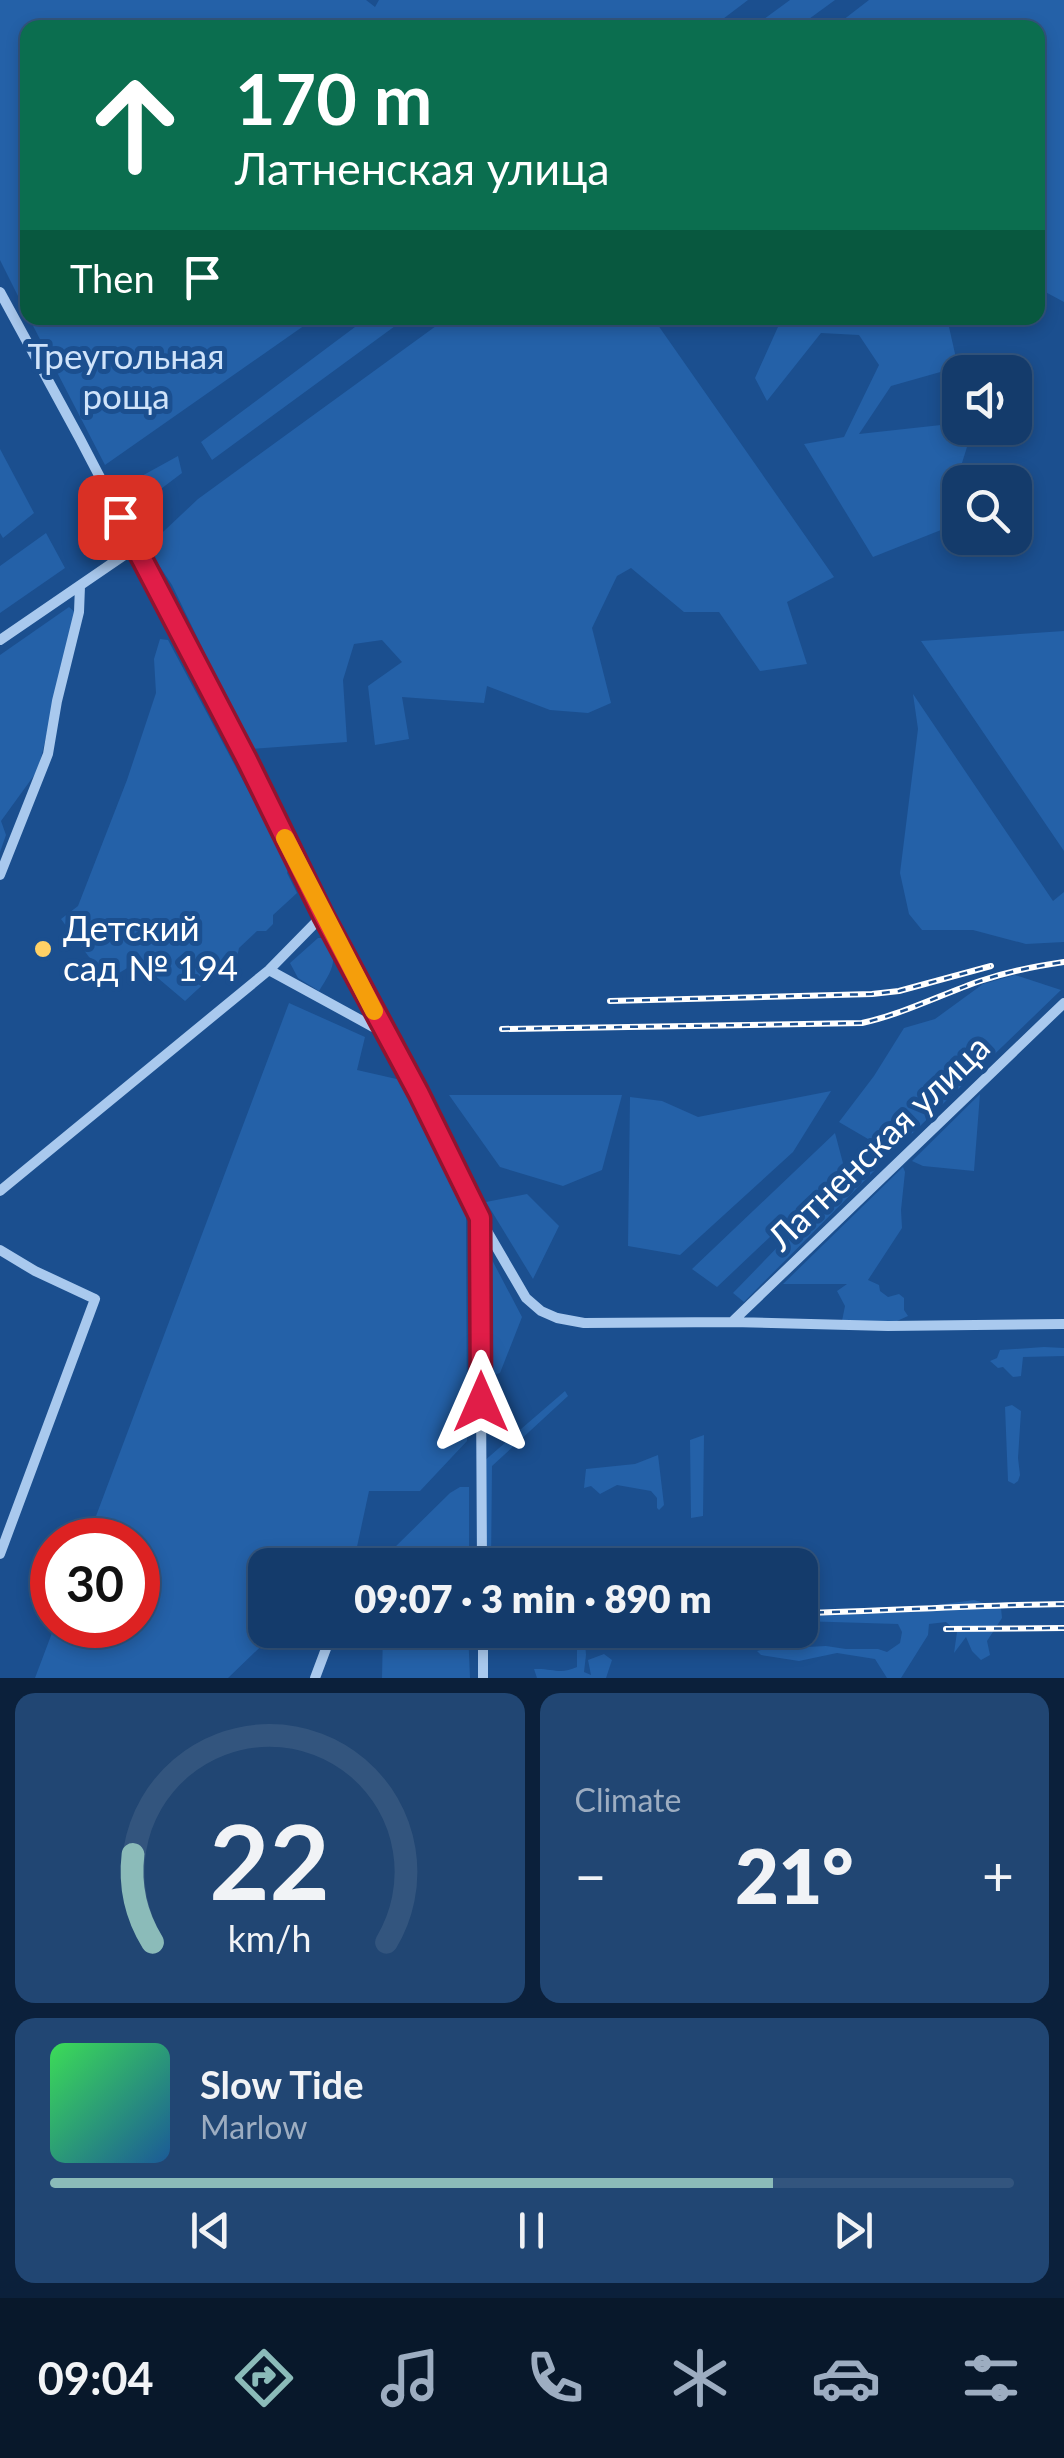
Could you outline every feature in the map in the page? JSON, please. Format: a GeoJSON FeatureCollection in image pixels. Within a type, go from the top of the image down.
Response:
{"type":"FeatureCollection","features":[{"type":"Feature","properties":{"kind":"street"},"geometry":{"type":"LineString","coordinates":[[0,292],[247,760],[480,1218],[526,1298],[557,1318],[584,1323],[1064,1324]]}},
{"type":"Feature","properties":{"kind":"street"},"geometry":{"type":"LineString","coordinates":[[0,640],[136,547]]}},
{"type":"Feature","properties":{"kind":"street"},"geometry":{"type":"LineString","coordinates":[[0,875],[48,754],[79,612],[80,586]]}},
{"type":"Feature","properties":{"kind":"street"},"geometry":{"type":"LineString","coordinates":[[0,1190],[269,970],[323,915]]}},
{"type":"Feature","properties":{"kind":"street"},"geometry":{"type":"LineString","coordinates":[[269,970],[387,1034]]}},
{"type":"Feature","properties":{"kind":"street","name":"Латненская улица"},"geometry":{"type":"LineString","coordinates":[[732,1322],[1064,1003]]}},
{"type":"Feature","properties":{"kind":"street"},"geometry":{"type":"LineString","coordinates":[[480,1218],[482,1548]]}},
{"type":"Feature","properties":{"kind":"street"},"geometry":{"type":"LineString","coordinates":[[0,1250],[96,1300],[0,1554]]}},
{"type":"Feature","properties":{"kind":"street"},"geometry":{"type":"LineString","coordinates":[[316,1678],[327,1648]]}},
{"type":"Feature","properties":{"kind":"street"},"geometry":{"type":"LineString","coordinates":[[483,1648],[483,1678]]}},
{"type":"Feature","properties":{"kind":"green space","name":"Треугольная роща"},"geometry":{"type":"Polygon","coordinates":[[[0,0],[366,0],[375,7],[379,0],[748,0],[722,20],[20,20],[20,300],[0,260],[0,0]]]}},
{"type":"Feature","properties":{"kind":"green space"},"geometry":{"type":"Polygon","coordinates":[[[790,0],[835,0],[808,20],[763,20],[790,0]]]}},
{"type":"Feature","properties":{"kind":"green space"},"geometry":{"type":"Polygon","coordinates":[[[869,0],[1064,0],[1064,302],[1045,292],[1045,20],[843,20],[869,0]]]}},
{"type":"Feature","properties":{"kind":"green space","name":"Треугольная роща"},"geometry":{"type":"Polygon","coordinates":[[[33,325],[305,325],[105,465],[33,325]]]}},
{"type":"Feature","properties":{"kind":"green space"},"geometry":{"type":"Polygon","coordinates":[[[358,325],[396,325],[212,460],[201,442],[358,325]]]}},
{"type":"Feature","properties":{"kind":"green space"},"geometry":{"type":"Polygon","coordinates":[[[437,325],[658,325],[834,577],[787,602],[807,664],[760,671],[719,612],[684,612],[631,568],[617,576],[592,628],[611,703],[588,713],[550,710],[487,686],[484,703],[402,697],[409,739],[375,745],[368,686],[402,662],[382,640],[354,644],[343,680],[347,742],[251,749],[172,585],[147,547],[198,499],[437,325]]]}},
{"type":"Feature","properties":{"kind":"green space"},"geometry":{"type":"Polygon","coordinates":[[[779,325],[949,325],[955,355],[942,355],[942,372],[891,386],[859,434],[941,425],[942,445],[967,447],[961,465],[942,465],[941,530],[873,557],[804,444],[844,437],[879,365],[859,335],[821,333],[767,401],[755,378],[779,325]]]}},
{"type":"Feature","properties":{"kind":"green space"},"geometry":{"type":"Polygon","coordinates":[[[0,449],[34,513],[3,538],[0,533],[0,449]]]}},
{"type":"Feature","properties":{"kind":"green space"},"geometry":{"type":"Polygon","coordinates":[[[178,456],[182,473],[133,510],[120,488],[178,456]]]}},
{"type":"Feature","properties":{"kind":"green space"},"geometry":{"type":"Polygon","coordinates":[[[46,533],[65,568],[0,613],[0,566],[46,533]]]}},
{"type":"Feature","properties":{"kind":"green space"},"geometry":{"type":"Polygon","coordinates":[[[69,607],[76,613],[38,770],[1,821],[6,835],[0,852],[0,655],[69,607]]]}},
{"type":"Feature","properties":{"kind":"green space"},"geometry":{"type":"Polygon","coordinates":[[[1064,631],[1064,851],[921,641],[1064,631]]]}},
{"type":"Feature","properties":{"kind":"green space"},"geometry":{"type":"Polygon","coordinates":[[[160,639],[168,640],[289,867],[287,873],[297,893],[273,915],[273,924],[266,931],[257,931],[239,948],[236,962],[223,966],[185,1001],[146,968],[134,964],[109,979],[61,919],[78,906],[127,780],[156,693],[154,659],[160,639]]]}},
{"type":"Feature","properties":{"kind":"green space"},"geometry":{"type":"Polygon","coordinates":[[[913,694],[1053,901],[1064,892],[1064,942],[1026,944],[973,930],[922,930],[909,914],[900,873],[918,729],[913,694]]]}},
{"type":"Feature","properties":{"kind":"green space"},"geometry":{"type":"Polygon","coordinates":[[[318,938],[325,938],[333,959],[319,991],[298,978],[290,963],[318,938]]]}},
{"type":"Feature","properties":{"kind":"green space"},"geometry":{"type":"Polygon","coordinates":[[[1015,975],[1061,990],[892,1153],[839,1122],[904,1028],[935,1019],[983,984],[1015,975]]]}},
{"type":"Feature","properties":{"kind":"green space"},"geometry":{"type":"Polygon","coordinates":[[[289,1003],[365,1037],[357,1070],[401,1080],[466,1214],[467,1441],[420,1491],[369,1491],[357,1548],[248,1548],[248,1648],[259,1648],[228,1678],[35,1678],[46,1648],[160,1648],[160,1518],[95,1518],[289,1003]]]}},
{"type":"Feature","properties":{"kind":"green space"},"geometry":{"type":"Polygon","coordinates":[[[831,1091],[793,1152],[680,1255],[628,1246],[630,1097],[662,1101],[698,1117],[831,1091]]]}},
{"type":"Feature","properties":{"kind":"green space"},"geometry":{"type":"Polygon","coordinates":[[[980,1094],[974,1171],[923,1166],[912,1161],[980,1094]]]}},
{"type":"Feature","properties":{"kind":"green space"},"geometry":{"type":"Polygon","coordinates":[[[449,1095],[622,1095],[602,1170],[563,1186],[500,1167],[449,1095]]]}},
{"type":"Feature","properties":{"kind":"green space"},"geometry":{"type":"Polygon","coordinates":[[[835,1133],[844,1167],[717,1287],[692,1269],[835,1133]]]}},
{"type":"Feature","properties":{"kind":"green space"},"geometry":{"type":"Polygon","coordinates":[[[861,1161],[876,1169],[744,1302],[733,1293],[861,1161]]]}},
{"type":"Feature","properties":{"kind":"green space"},"geometry":{"type":"Polygon","coordinates":[[[903,1167],[902,1228],[868,1280],[879,1285],[888,1297],[899,1294],[904,1298],[908,1316],[897,1321],[842,1321],[845,1306],[837,1291],[847,1284],[783,1284],[903,1167]]]}},
{"type":"Feature","properties":{"kind":"green space"},"geometry":{"type":"Polygon","coordinates":[[[527,1194],[559,1226],[533,1279],[486,1202],[527,1194]]]}},
{"type":"Feature","properties":{"kind":"green space"},"geometry":{"type":"Polygon","coordinates":[[[491,1258],[522,1317],[500,1373],[486,1377],[482,1263],[491,1258]]]}},
{"type":"Feature","properties":{"kind":"green space"},"geometry":{"type":"Polygon","coordinates":[[[1064,1348],[1064,1356],[1023,1357],[1021,1376],[1013,1377],[990,1361],[997,1358],[1000,1350],[1064,1348]]]}},
{"type":"Feature","properties":{"kind":"green space"},"geometry":{"type":"Polygon","coordinates":[[[565,1391],[568,1396],[492,1466],[491,1548],[483,1548],[483,1462],[565,1391]]]}},
{"type":"Feature","properties":{"kind":"green space"},"geometry":{"type":"Polygon","coordinates":[[[1012,1405],[1021,1411],[1020,1475],[1014,1484],[1008,1481],[1005,1407],[1012,1405]]]}},
{"type":"Feature","properties":{"kind":"green space"},"geometry":{"type":"Polygon","coordinates":[[[704,1435],[703,1516],[691,1518],[690,1440],[704,1435]]]}},
{"type":"Feature","properties":{"kind":"green space"},"geometry":{"type":"Polygon","coordinates":[[[658,1455],[664,1505],[659,1510],[651,1491],[617,1485],[600,1494],[591,1486],[584,1488],[586,1469],[635,1464],[658,1455]]]}},
{"type":"Feature","properties":{"kind":"green space"},"geometry":{"type":"Polygon","coordinates":[[[469,1487],[469,1548],[394,1548],[450,1493],[469,1487]]]}},
{"type":"Feature","properties":{"kind":"green space"},"geometry":{"type":"Polygon","coordinates":[[[974,1600],[1001,1608],[1002,1618],[987,1641],[990,1655],[981,1660],[966,1637],[954,1653],[957,1632],[946,1622],[929,1624],[928,1635],[901,1678],[887,1678],[875,1659],[837,1653],[799,1661],[757,1651],[826,1646],[887,1652],[900,1643],[902,1632],[898,1624],[818,1622],[818,1613],[894,1611],[974,1600]]]}},
{"type":"Feature","properties":{"kind":"green space"},"geometry":{"type":"Polygon","coordinates":[[[383,1648],[469,1648],[470,1678],[382,1678],[383,1648]]]}},
{"type":"Feature","properties":{"kind":"green space"},"geometry":{"type":"Polygon","coordinates":[[[577,1648],[585,1648],[584,1672],[591,1675],[588,1660],[604,1654],[612,1660],[606,1678],[537,1678],[534,1669],[561,1671],[577,1667],[577,1648]]]}},
{"type":"Feature","properties":{"kind":"railway"},"geometry":{"type":"LineString","coordinates":[[502,1029],[862,1023],[990,978],[1064,962]]}},
{"type":"Feature","properties":{"kind":"railway"},"geometry":{"type":"LineString","coordinates":[[610,1001],[872,994],[899,991],[991,966]]}},
{"type":"Feature","properties":{"kind":"railway"},"geometry":{"type":"LineString","coordinates":[[818,1612],[1064,1604]]}},
{"type":"Feature","properties":{"kind":"railway"},"geometry":{"type":"LineString","coordinates":[[946,1629],[1064,1628]]}},
{"type":"Feature","properties":{"kind":"slow traffic"},"geometry":{"type":"LineString","coordinates":[[285,838],[374,1011]]}},
{"type":"Feature","properties":{"kind":"place","name":"Детский сад № 194"},"geometry":{"type":"Point","coordinates":[43,949]}},
{"type":"Feature","properties":{"kind":"route"},"geometry":{"type":"LineString","coordinates":[[120,517],[480,1218],[481,1402]]}}]}
